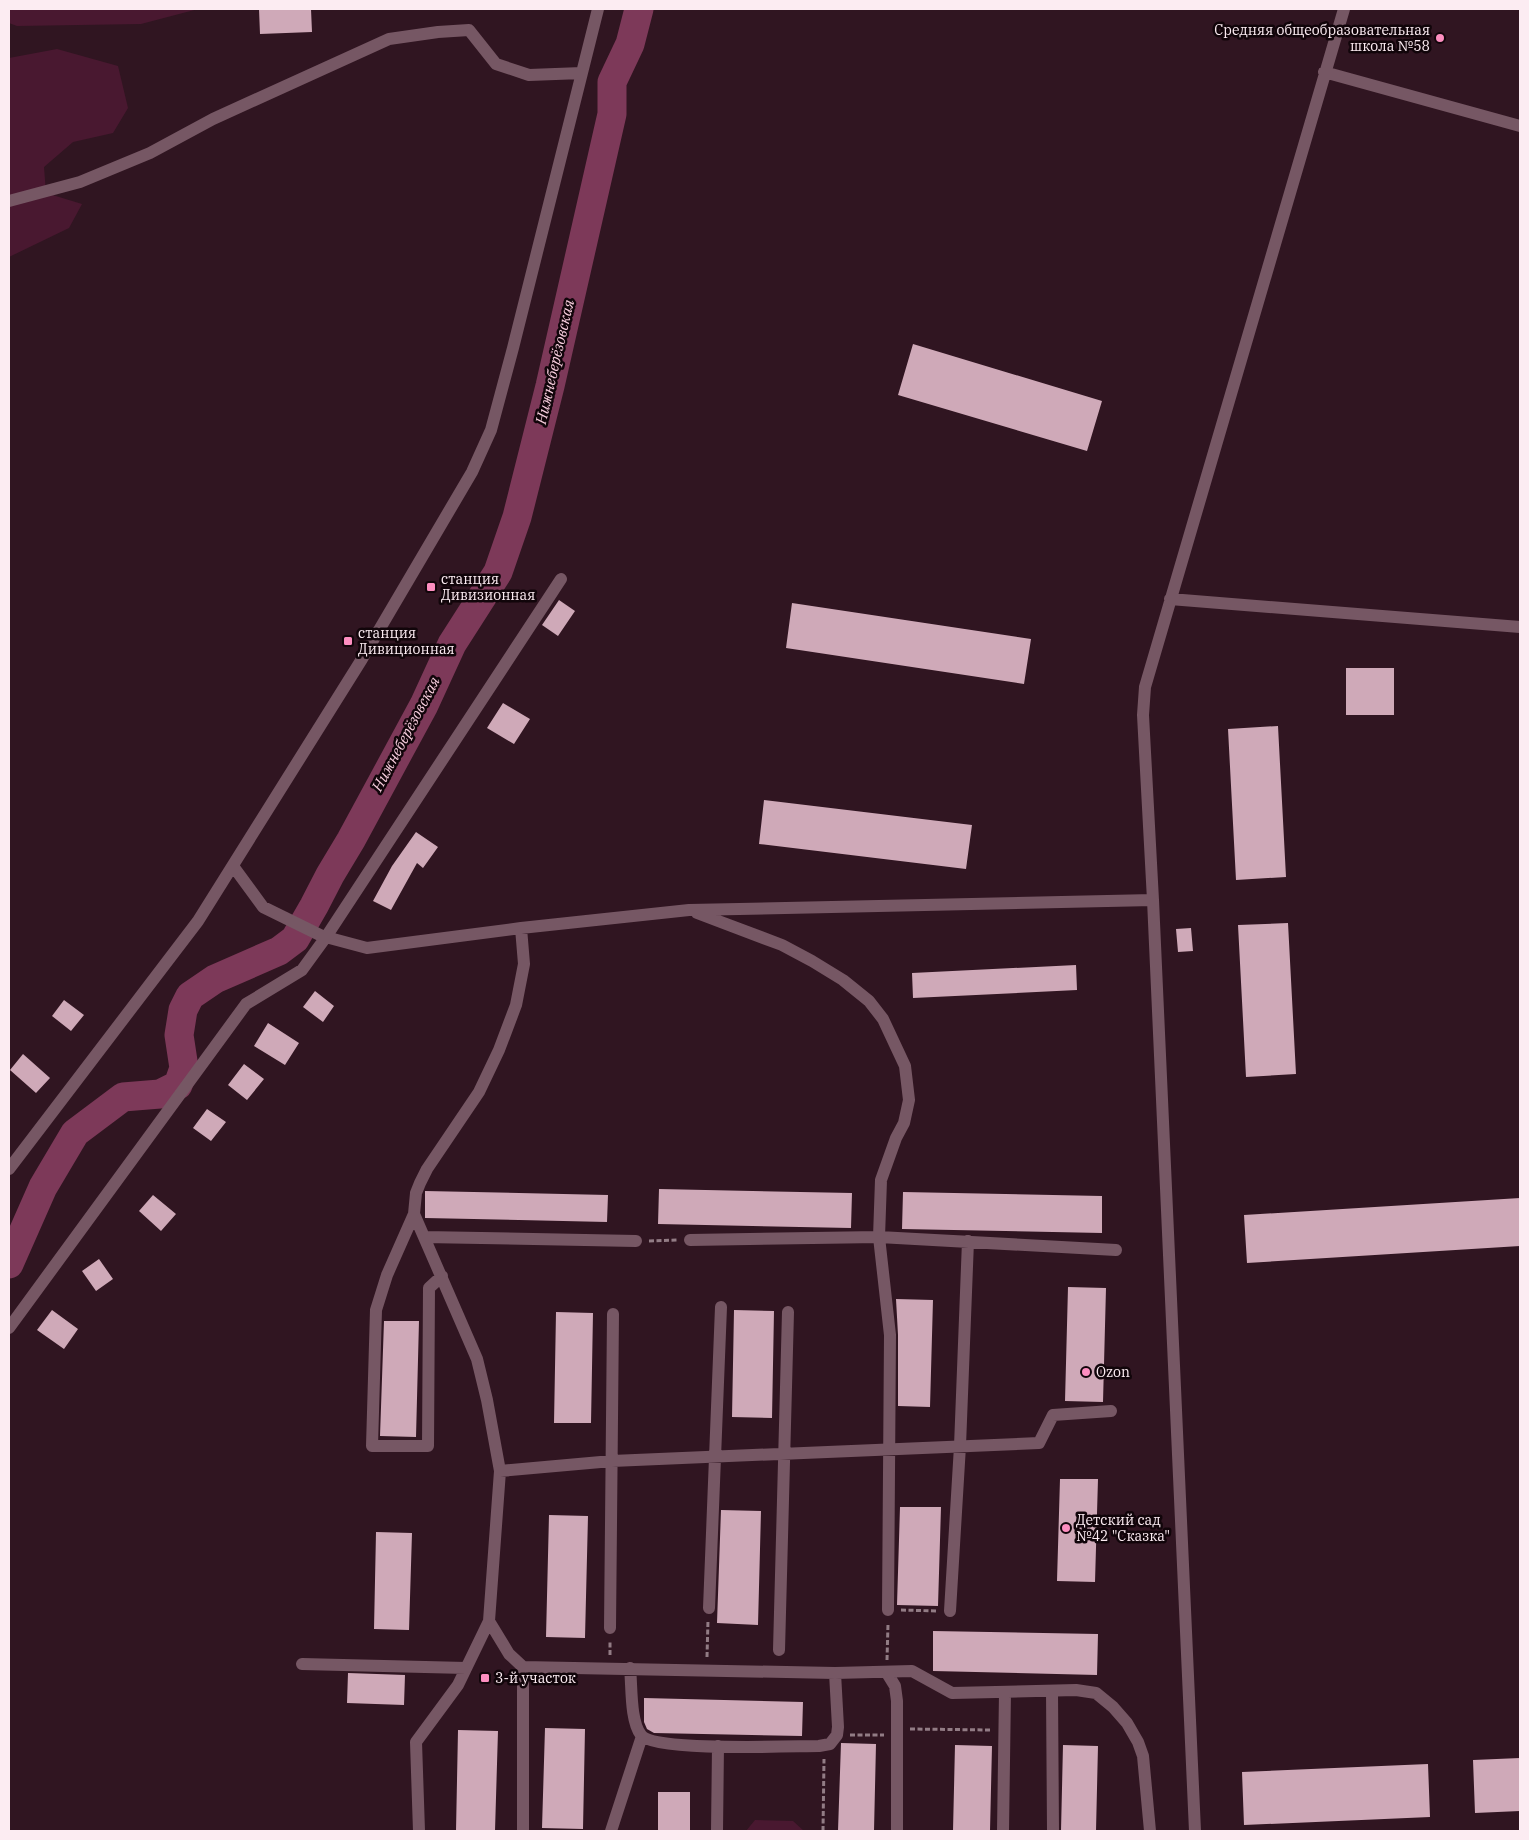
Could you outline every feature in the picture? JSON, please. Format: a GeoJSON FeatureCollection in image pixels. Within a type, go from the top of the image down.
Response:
{"type":"FeatureCollection","features":[{"type":"Feature","properties":{"kind":"street"},"geometry":{"type":"LineString","coordinates":[[9,1169],[198,921],[362,659],[472,472],[491,430],[598,9]]}},
{"type":"Feature","properties":{"kind":"street"},"geometry":{"type":"LineString","coordinates":[[1195,1831],[1143,715],[1145,687],[1344,9]]}},
{"type":"Feature","properties":{"kind":"street"},"geometry":{"type":"LineString","coordinates":[[9,201],[80,182],[150,153],[213,119],[389,39],[469,30],[496,64],[529,75],[582,73]]}},
{"type":"Feature","properties":{"kind":"street"},"geometry":{"type":"LineString","coordinates":[[1324,72],[1520,126]]}},
{"type":"Feature","properties":{"kind":"street"},"geometry":{"type":"LineString","coordinates":[[9,1328],[246,1004],[302,970],[326,937],[561,579]]}},
{"type":"Feature","properties":{"kind":"street"},"geometry":{"type":"LineString","coordinates":[[1170,599],[1520,627]]}},
{"type":"Feature","properties":{"kind":"street"},"geometry":{"type":"LineString","coordinates":[[233,866],[263,907],[326,937],[367,948],[521,928],[689,910],[1153,900]]}},
{"type":"Feature","properties":{"kind":"street"},"geometry":{"type":"LineString","coordinates":[[689,910],[782,945],[843,980],[869,1001],[883,1019],[905,1066],[908,1078],[909,1100],[904,1123],[896,1138],[881,1180],[879,1237],[890,1335],[888,1610]]}},
{"type":"Feature","properties":{"kind":"street"},"geometry":{"type":"LineString","coordinates":[[442,1276],[429,1288],[428,1446],[372,1446],[376,1310],[386,1275],[414,1214],[416,1193],[427,1169],[479,1092],[499,1050],[516,1005],[524,964],[521,928]]}},
{"type":"Feature","properties":{"kind":"street"},"geometry":{"type":"LineString","coordinates":[[414,1214],[477,1359],[487,1400],[500,1471],[489,1621],[458,1685],[416,1742],[419,1831]]}},
{"type":"Feature","properties":{"kind":"street"},"geometry":{"type":"LineString","coordinates":[[424,1237],[636,1242]]}},
{"type":"Feature","properties":{"kind":"street"},"geometry":{"type":"LineString","coordinates":[[690,1240],[879,1237],[1116,1250]]}},
{"type":"Feature","properties":{"kind":"street"},"geometry":{"type":"LineString","coordinates":[[950,1611],[960,1446],[968,1241]]}},
{"type":"Feature","properties":{"kind":"street"},"geometry":{"type":"LineString","coordinates":[[709,1608],[721,1307]]}},
{"type":"Feature","properties":{"kind":"street"},"geometry":{"type":"LineString","coordinates":[[779,1650],[788,1312]]}},
{"type":"Feature","properties":{"kind":"street"},"geometry":{"type":"LineString","coordinates":[[610,1628],[613,1314]]}},
{"type":"Feature","properties":{"kind":"street"},"geometry":{"type":"LineString","coordinates":[[500,1471],[612,1461],[1039,1443],[1053,1415],[1111,1411]]}},
{"type":"Feature","properties":{"kind":"street"},"geometry":{"type":"LineString","coordinates":[[489,1621],[509,1654],[523,1667],[835,1673],[912,1671],[952,1694],[1076,1690],[1096,1693],[1114,1707],[1127,1723],[1138,1742],[1143,1756],[1150,1831]]}},
{"type":"Feature","properties":{"kind":"street"},"geometry":{"type":"LineString","coordinates":[[302,1664],[466,1668]]}},
{"type":"Feature","properties":{"kind":"street"},"geometry":{"type":"LineString","coordinates":[[523,1667],[523,1831]]}},
{"type":"Feature","properties":{"kind":"street"},"geometry":{"type":"LineString","coordinates":[[630,1668],[635,1722],[642,1736],[654,1742],[668,1744],[718,1746],[830,1744],[836,1736],[838,1727],[835,1673]]}},
{"type":"Feature","properties":{"kind":"street"},"geometry":{"type":"LineString","coordinates":[[887,1673],[895,1686],[897,1701],[897,1831]]}},
{"type":"Feature","properties":{"kind":"street"},"geometry":{"type":"LineString","coordinates":[[1052,1691],[1053,1831]]}},
{"type":"Feature","properties":{"kind":"street"},"geometry":{"type":"LineString","coordinates":[[1003,1831],[1005,1692]]}},
{"type":"Feature","properties":{"kind":"street"},"geometry":{"type":"LineString","coordinates":[[611,1831],[642,1736]]}},
{"type":"Feature","properties":{"kind":"street"},"geometry":{"type":"LineString","coordinates":[[717,1831],[718,1746]]}},
{"type":"Feature","properties":{"kind":"path"},"geometry":{"type":"LineString","coordinates":[[636,1242],[690,1240]]}},
{"type":"Feature","properties":{"kind":"path"},"geometry":{"type":"LineString","coordinates":[[706,1670],[709,1608]]}},
{"type":"Feature","properties":{"kind":"path"},"geometry":{"type":"LineString","coordinates":[[887,1673],[888,1610],[950,1611]]}},
{"type":"Feature","properties":{"kind":"path"},"geometry":{"type":"LineString","coordinates":[[610,1628],[610,1668]]}},
{"type":"Feature","properties":{"kind":"path"},"geometry":{"type":"LineString","coordinates":[[836,1736],[897,1732],[1005,1730]]}},
{"type":"Feature","properties":{"kind":"path"},"geometry":{"type":"LineString","coordinates":[[822,1831],[824,1745]]}},
{"type":"Feature","properties":{"kind":"shaded area"},"geometry":{"type":"Polygon","coordinates":[[[9,9],[198,9],[141,24],[17,26],[9,23],[9,9]]]}},
{"type":"Feature","properties":{"kind":"shaded area"},"geometry":{"type":"Polygon","coordinates":[[[57,49],[118,66],[128,108],[113,133],[73,142],[44,167],[46,193],[82,204],[69,228],[9,257],[9,58],[57,49]]]}},
{"type":"Feature","properties":{"kind":"shaded area"},"geometry":{"type":"Polygon","coordinates":[[[755,1820],[793,1821],[804,1831],[746,1831],[755,1820]]]}},
{"type":"Feature","properties":{"kind":"building"},"geometry":{"type":"Polygon","coordinates":[[[259,9],[311,9],[312,32],[260,34],[259,9]]]}},
{"type":"Feature","properties":{"kind":"building"},"geometry":{"type":"Polygon","coordinates":[[[913,344],[1102,401],[1087,451],[898,395],[913,344]]]}},
{"type":"Feature","properties":{"kind":"building"},"geometry":{"type":"Polygon","coordinates":[[[559,600],[575,611],[558,636],[542,625],[559,600]]]}},
{"type":"Feature","properties":{"kind":"building"},"geometry":{"type":"Polygon","coordinates":[[[792,603],[1031,639],[1024,684],[786,648],[792,603]]]}},
{"type":"Feature","properties":{"kind":"building"},"geometry":{"type":"Polygon","coordinates":[[[1346,668],[1394,668],[1394,715],[1346,715],[1346,668]]]}},
{"type":"Feature","properties":{"kind":"building"},"geometry":{"type":"Polygon","coordinates":[[[503,703],[530,719],[514,744],[487,728],[503,703]]]}},
{"type":"Feature","properties":{"kind":"building"},"geometry":{"type":"Polygon","coordinates":[[[1278,726],[1286,877],[1236,880],[1228,729],[1278,726]]]}},
{"type":"Feature","properties":{"kind":"building"},"geometry":{"type":"Polygon","coordinates":[[[764,800],[972,825],[966,869],[759,844],[764,800]]]}},
{"type":"Feature","properties":{"kind":"building"},"geometry":{"type":"Polygon","coordinates":[[[416,832],[438,847],[423,868],[417,863],[391,910],[373,901],[392,866],[416,832]]]}},
{"type":"Feature","properties":{"kind":"building"},"geometry":{"type":"Polygon","coordinates":[[[1288,923],[1296,1074],[1246,1077],[1238,925],[1288,923]]]}},
{"type":"Feature","properties":{"kind":"building"},"geometry":{"type":"Polygon","coordinates":[[[1191,928],[1193,951],[1178,952],[1176,929],[1191,928]]]}},
{"type":"Feature","properties":{"kind":"building"},"geometry":{"type":"Polygon","coordinates":[[[1076,965],[1077,990],[913,998],[912,973],[1076,965]]]}},
{"type":"Feature","properties":{"kind":"building"},"geometry":{"type":"Polygon","coordinates":[[[315,991],[334,1006],[323,1022],[303,1007],[315,991]]]}},
{"type":"Feature","properties":{"kind":"building"},"geometry":{"type":"Polygon","coordinates":[[[64,1000],[84,1015],[71,1031],[52,1016],[64,1000]]]}},
{"type":"Feature","properties":{"kind":"building"},"geometry":{"type":"Polygon","coordinates":[[[268,1023],[299,1043],[285,1065],[254,1046],[268,1023]]]}},
{"type":"Feature","properties":{"kind":"building"},"geometry":{"type":"Polygon","coordinates":[[[23,1054],[50,1078],[36,1093],[10,1070],[23,1054]]]}},
{"type":"Feature","properties":{"kind":"building"},"geometry":{"type":"Polygon","coordinates":[[[244,1064],[264,1079],[247,1100],[228,1085],[244,1064]]]}},
{"type":"Feature","properties":{"kind":"building"},"geometry":{"type":"Polygon","coordinates":[[[207,1109],[226,1122],[211,1141],[193,1128],[207,1109]]]}},
{"type":"Feature","properties":{"kind":"building"},"geometry":{"type":"Polygon","coordinates":[[[659,1189],[852,1193],[851,1228],[658,1224],[659,1189]]]}},
{"type":"Feature","properties":{"kind":"building"},"geometry":{"type":"Polygon","coordinates":[[[425,1191],[608,1195],[607,1222],[425,1218],[425,1191]]]}},
{"type":"Feature","properties":{"kind":"building"},"geometry":{"type":"Polygon","coordinates":[[[903,1192],[1102,1196],[1102,1233],[902,1229],[903,1192]]]}},
{"type":"Feature","properties":{"kind":"building"},"geometry":{"type":"Polygon","coordinates":[[[153,1195],[176,1214],[161,1231],[139,1211],[153,1195]]]}},
{"type":"Feature","properties":{"kind":"building"},"geometry":{"type":"Polygon","coordinates":[[[1520,1198],[1520,1246],[1247,1263],[1244,1215],[1520,1198]]]}},
{"type":"Feature","properties":{"kind":"building"},"geometry":{"type":"Polygon","coordinates":[[[99,1259],[113,1279],[96,1291],[82,1271],[99,1259]]]}},
{"type":"Feature","properties":{"kind":"building"},"geometry":{"type":"Polygon","coordinates":[[[1068,1287],[1106,1288],[1103,1402],[1065,1401],[1068,1287]]]}},
{"type":"Feature","properties":{"kind":"building"},"geometry":{"type":"Polygon","coordinates":[[[896,1299],[933,1300],[930,1407],[898,1406],[896,1299]]]}},
{"type":"Feature","properties":{"kind":"building"},"geometry":{"type":"Polygon","coordinates":[[[52,1310],[78,1329],[64,1349],[37,1330],[52,1310]]]}},
{"type":"Feature","properties":{"kind":"building"},"geometry":{"type":"Polygon","coordinates":[[[734,1310],[774,1311],[772,1418],[732,1417],[734,1310]]]}},
{"type":"Feature","properties":{"kind":"building"},"geometry":{"type":"Polygon","coordinates":[[[556,1312],[593,1313],[591,1423],[554,1423],[556,1312]]]}},
{"type":"Feature","properties":{"kind":"building"},"geometry":{"type":"Polygon","coordinates":[[[384,1321],[419,1321],[416,1437],[380,1436],[384,1321]]]}},
{"type":"Feature","properties":{"kind":"building"},"geometry":{"type":"Polygon","coordinates":[[[1060,1479],[1098,1479],[1095,1582],[1057,1581],[1060,1479]]]}},
{"type":"Feature","properties":{"kind":"building"},"geometry":{"type":"Polygon","coordinates":[[[900,1507],[941,1507],[938,1606],[897,1605],[900,1507]]]}},
{"type":"Feature","properties":{"kind":"building"},"geometry":{"type":"Polygon","coordinates":[[[721,1510],[761,1511],[758,1625],[717,1623],[721,1510]]]}},
{"type":"Feature","properties":{"kind":"building"},"geometry":{"type":"Polygon","coordinates":[[[549,1515],[588,1516],[585,1638],[546,1637],[549,1515]]]}},
{"type":"Feature","properties":{"kind":"building"},"geometry":{"type":"Polygon","coordinates":[[[376,1532],[412,1533],[409,1630],[374,1629],[376,1532]]]}},
{"type":"Feature","properties":{"kind":"building"},"geometry":{"type":"Polygon","coordinates":[[[933,1631],[1098,1634],[1097,1675],[933,1671],[933,1631]]]}},
{"type":"Feature","properties":{"kind":"building"},"geometry":{"type":"Polygon","coordinates":[[[348,1673],[405,1675],[404,1705],[347,1703],[348,1673]]]}},
{"type":"Feature","properties":{"kind":"building"},"geometry":{"type":"Polygon","coordinates":[[[644,1698],[803,1702],[802,1736],[654,1733],[647,1729],[644,1722],[644,1698]]]}},
{"type":"Feature","properties":{"kind":"building"},"geometry":{"type":"Polygon","coordinates":[[[545,1728],[585,1729],[583,1829],[542,1828],[545,1728]]]}},
{"type":"Feature","properties":{"kind":"building"},"geometry":{"type":"Polygon","coordinates":[[[458,1730],[498,1731],[495,1831],[456,1831],[458,1730]]]}},
{"type":"Feature","properties":{"kind":"building"},"geometry":{"type":"Polygon","coordinates":[[[841,1743],[876,1744],[874,1831],[838,1831],[841,1743]]]}},
{"type":"Feature","properties":{"kind":"building"},"geometry":{"type":"Polygon","coordinates":[[[955,1745],[992,1746],[990,1831],[953,1831],[955,1745]]]}},
{"type":"Feature","properties":{"kind":"building"},"geometry":{"type":"Polygon","coordinates":[[[1063,1745],[1098,1746],[1096,1831],[1061,1831],[1063,1745]]]}},
{"type":"Feature","properties":{"kind":"building"},"geometry":{"type":"Polygon","coordinates":[[[1520,1758],[1520,1811],[1475,1813],[1473,1760],[1520,1758]]]}},
{"type":"Feature","properties":{"kind":"building"},"geometry":{"type":"Polygon","coordinates":[[[1428,1764],[1430,1817],[1244,1825],[1242,1772],[1428,1764]]]}},
{"type":"Feature","properties":{"kind":"building"},"geometry":{"type":"Polygon","coordinates":[[[658,1792],[690,1792],[690,1831],[658,1831],[658,1792]]]}},
{"type":"Feature","properties":{"kind":"waterway","name":"Нижнеберёзовская"},"geometry":{"type":"LineString","coordinates":[[9,1264],[43,1187],[75,1133],[123,1097],[160,1094],[178,1085],[184,1068],[179,1035],[183,1010],[190,996],[215,979],[279,951],[295,939],[424,705],[452,644],[498,572],[517,517],[550,386],[612,114],[612,82],[630,44],[639,9]]}},
{"type":"Feature","properties":{"kind":"place","name":"Средняя общеобразовательная школа №58"},"geometry":{"type":"Point","coordinates":[1440,38]}},
{"type":"Feature","properties":{"kind":"place","name":"станция Дивизионная"},"geometry":{"type":"Point","coordinates":[431,587]}},
{"type":"Feature","properties":{"kind":"place","name":"станция Дивиционная"},"geometry":{"type":"Point","coordinates":[348,641]}},
{"type":"Feature","properties":{"kind":"place","name":"Ozon"},"geometry":{"type":"Point","coordinates":[1086,1372]}},
{"type":"Feature","properties":{"kind":"place","name":"Детский сад №42 \"Сказка\""},"geometry":{"type":"Point","coordinates":[1066,1528]}},
{"type":"Feature","properties":{"kind":"place","name":"3-й участок"},"geometry":{"type":"Point","coordinates":[485,1678]}}]}
